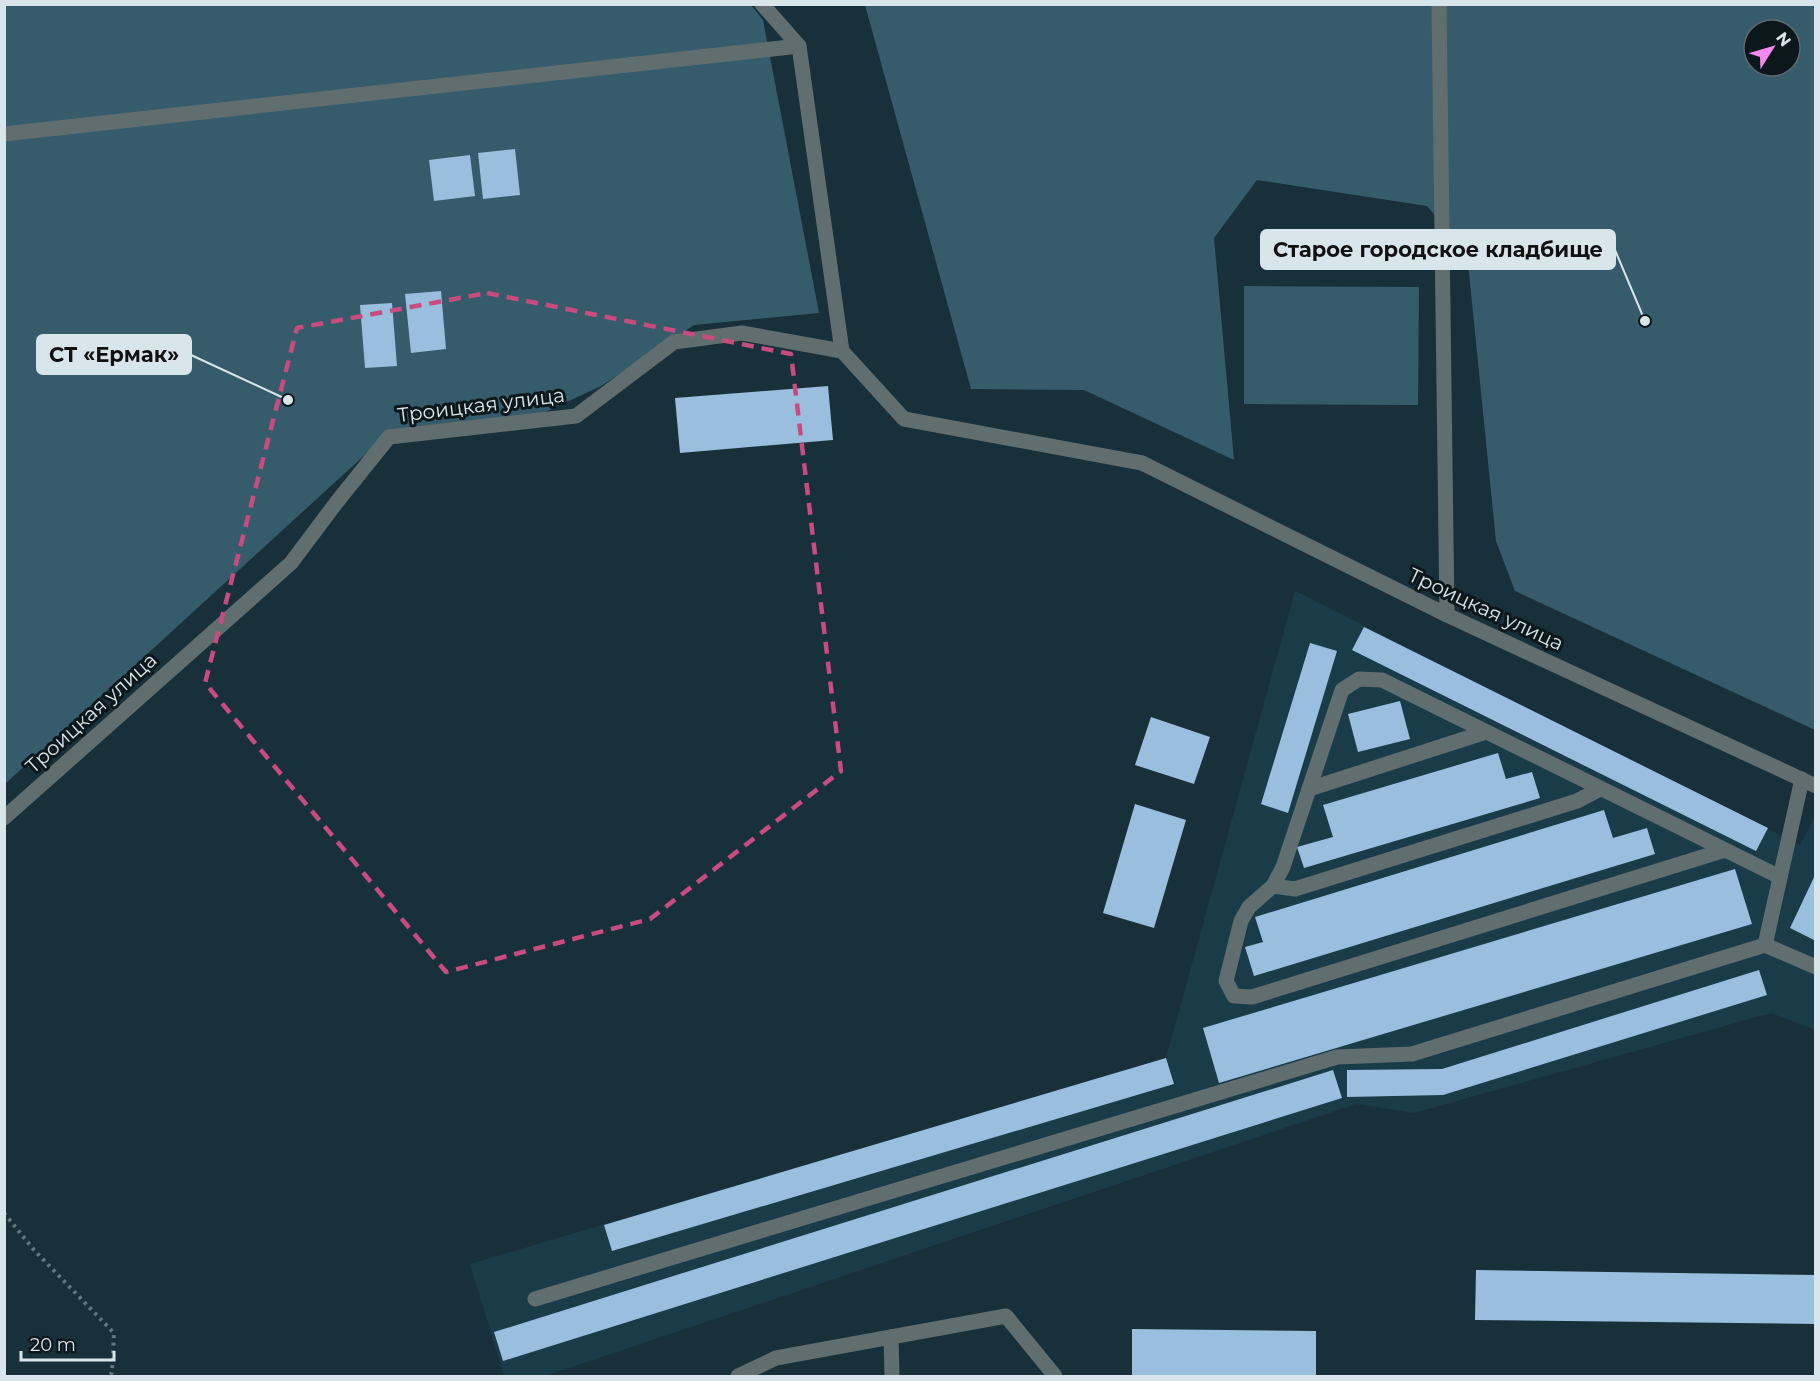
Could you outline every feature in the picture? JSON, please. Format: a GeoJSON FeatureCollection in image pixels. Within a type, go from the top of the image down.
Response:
{"type":"FeatureCollection","features":[{"type":"Feature","properties":{"kind":"street"},"geometry":{"type":"LineString","coordinates":[[762,4],[799,46],[842,351]]}},
{"type":"Feature","properties":{"kind":"street"},"geometry":{"type":"LineString","coordinates":[[1439,4],[1447,615]]}},
{"type":"Feature","properties":{"kind":"street"},"geometry":{"type":"LineString","coordinates":[[4,134],[799,46]]}},
{"type":"Feature","properties":{"kind":"street","name":"Троицкая улица"},"geometry":{"type":"LineString","coordinates":[[4,818],[291,563],[389,437],[576,416],[674,342],[742,333],[842,351],[904,419],[1142,463],[1447,615],[1809,783]]}},
{"type":"Feature","properties":{"kind":"street"},"geometry":{"type":"LineString","coordinates":[[1725,850],[1252,997],[1234,996],[1226,981],[1241,921],[1250,907],[1273,886],[1284,867],[1342,690],[1359,679],[1382,680],[1780,877]]}},
{"type":"Feature","properties":{"kind":"street"},"geometry":{"type":"LineString","coordinates":[[1309,789],[1486,732]]}},
{"type":"Feature","properties":{"kind":"street"},"geometry":{"type":"LineString","coordinates":[[1765,945],[1780,877],[1809,783]]}},
{"type":"Feature","properties":{"kind":"street"},"geometry":{"type":"LineString","coordinates":[[1273,886],[1294,889],[1577,801],[1600,789]]}},
{"type":"Feature","properties":{"kind":"street"},"geometry":{"type":"LineString","coordinates":[[535,1299],[1337,1057],[1412,1054],[1765,945],[1815,967]]}},
{"type":"Feature","properties":{"kind":"street"},"geometry":{"type":"LineString","coordinates":[[738,1377],[777,1358],[1006,1316],[1055,1377]]}},
{"type":"Feature","properties":{"kind":"street"},"geometry":{"type":"LineString","coordinates":[[891,1337],[892,1377]]}},
{"type":"Feature","properties":{"kind":"path"},"geometry":{"type":"LineString","coordinates":[[4,1213],[34,1250],[114,1333],[112,1373],[108,1377]]}},
{"type":"Feature","properties":{"kind":"highlighted area"},"geometry":{"type":"Polygon","coordinates":[[[487,293],[791,354],[841,771],[650,919],[446,972],[205,683],[297,328],[487,293]]]}},
{"type":"Feature","properties":{"kind":"shaded area"},"geometry":{"type":"Polygon","coordinates":[[[5,5],[751,5],[763,20],[819,313],[694,325],[601,386],[541,414],[379,442],[5,784],[5,5]]]}},
{"type":"Feature","properties":{"kind":"shaded area"},"geometry":{"type":"Polygon","coordinates":[[[865,5],[1815,5],[1815,730],[1515,591],[1496,541],[1467,253],[1427,206],[1257,180],[1214,238],[1234,460],[1084,390],[971,389],[865,5]]]}},
{"type":"Feature","properties":{"kind":"shaded area"},"geometry":{"type":"Polygon","coordinates":[[[1244,286],[1419,287],[1418,405],[1244,404],[1244,286]]]}},
{"type":"Feature","properties":{"kind":"shaded area"},"geometry":{"type":"Polygon","coordinates":[[[1295,591],[1800,845],[1815,816],[1815,1030],[1771,1013],[1414,1113],[1356,1104],[545,1376],[504,1376],[470,1264],[1166,1058],[1295,591]]]}},
{"type":"Feature","properties":{"kind":"building"},"geometry":{"type":"Polygon","coordinates":[[[515,149],[520,195],[483,199],[478,153],[515,149]]]}},
{"type":"Feature","properties":{"kind":"building"},"geometry":{"type":"Polygon","coordinates":[[[470,155],[475,196],[434,201],[429,160],[470,155]]]}},
{"type":"Feature","properties":{"kind":"building"},"geometry":{"type":"Polygon","coordinates":[[[441,291],[446,349],[411,353],[405,294],[441,291]]]}},
{"type":"Feature","properties":{"kind":"building"},"geometry":{"type":"Polygon","coordinates":[[[392,303],[397,366],[365,368],[360,305],[392,303]]]}},
{"type":"Feature","properties":{"kind":"building"},"geometry":{"type":"Polygon","coordinates":[[[828,386],[833,440],[680,453],[675,398],[828,386]]]}},
{"type":"Feature","properties":{"kind":"building"},"geometry":{"type":"Polygon","coordinates":[[[1364,627],[1768,828],[1756,851],[1352,650],[1364,627]]]}},
{"type":"Feature","properties":{"kind":"building"},"geometry":{"type":"Polygon","coordinates":[[[1310,643],[1337,651],[1288,813],[1261,804],[1310,643]]]}},
{"type":"Feature","properties":{"kind":"building"},"geometry":{"type":"Polygon","coordinates":[[[1400,701],[1410,739],[1358,752],[1348,714],[1400,701]]]}},
{"type":"Feature","properties":{"kind":"building"},"geometry":{"type":"Polygon","coordinates":[[[1151,717],[1210,737],[1194,784],[1135,765],[1151,717]]]}},
{"type":"Feature","properties":{"kind":"building"},"geometry":{"type":"Polygon","coordinates":[[[1498,753],[1506,779],[1532,772],[1540,798],[1304,868],[1297,847],[1333,837],[1323,805],[1498,753]]]}},
{"type":"Feature","properties":{"kind":"building"},"geometry":{"type":"Polygon","coordinates":[[[1135,804],[1186,820],[1154,928],[1103,913],[1135,804]]]}},
{"type":"Feature","properties":{"kind":"building"},"geometry":{"type":"Polygon","coordinates":[[[1604,810],[1613,838],[1647,828],[1655,854],[1254,976],[1245,947],[1263,942],[1255,917],[1604,810]]]}},
{"type":"Feature","properties":{"kind":"building"},"geometry":{"type":"Polygon","coordinates":[[[1735,869],[1752,924],[1219,1083],[1203,1028],[1735,869]]]}},
{"type":"Feature","properties":{"kind":"building"},"geometry":{"type":"Polygon","coordinates":[[[1816,873],[1816,941],[1790,928],[1816,873]]]}},
{"type":"Feature","properties":{"kind":"building"},"geometry":{"type":"Polygon","coordinates":[[[1759,970],[1767,995],[1443,1095],[1347,1097],[1347,1070],[1442,1069],[1759,970]]]}},
{"type":"Feature","properties":{"kind":"building"},"geometry":{"type":"Polygon","coordinates":[[[1166,1058],[1174,1084],[612,1251],[604,1225],[1166,1058]]]}},
{"type":"Feature","properties":{"kind":"building"},"geometry":{"type":"Polygon","coordinates":[[[1333,1070],[1342,1098],[503,1361],[494,1332],[1333,1070]]]}},
{"type":"Feature","properties":{"kind":"building"},"geometry":{"type":"Polygon","coordinates":[[[1476,1270],[1816,1275],[1816,1324],[1475,1320],[1476,1270]]]}},
{"type":"Feature","properties":{"kind":"building"},"geometry":{"type":"Polygon","coordinates":[[[1132,1329],[1316,1331],[1316,1376],[1132,1376],[1132,1329]]]}},
{"type":"Feature","properties":{"kind":"place","name":"Старое городское кладбище"},"geometry":{"type":"Point","coordinates":[1645,321]}},
{"type":"Feature","properties":{"kind":"place","name":"СТ «Ермак»"},"geometry":{"type":"Point","coordinates":[288,400]}}]}
